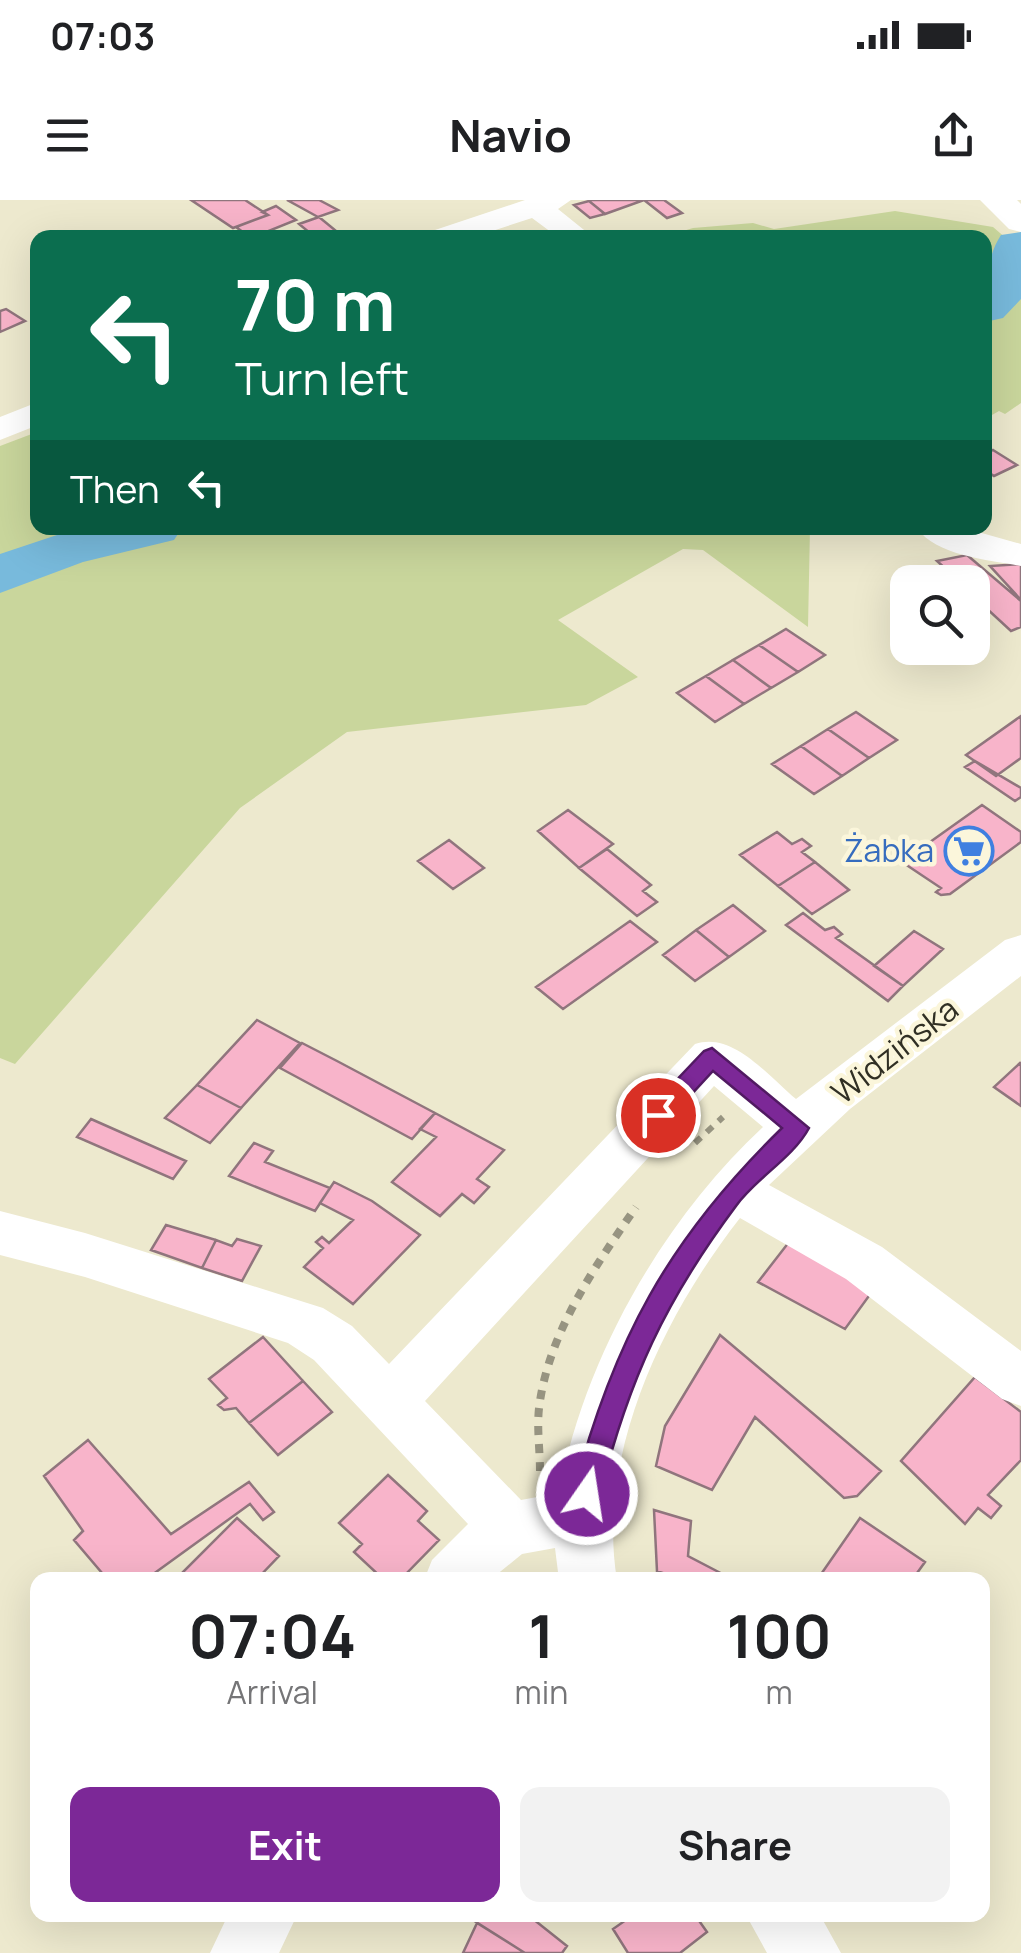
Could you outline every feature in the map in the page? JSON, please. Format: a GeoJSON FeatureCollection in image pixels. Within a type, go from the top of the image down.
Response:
{"type":"FeatureCollection","features":[{"type":"Feature","properties":{"kind":"main road"},"geometry":{"type":"LineString","coordinates":[[997,200],[1021,222]]}},
{"type":"Feature","properties":{"kind":"street"},"geometry":{"type":"LineString","coordinates":[[464,230],[546,203],[571,230]]}},
{"type":"Feature","properties":{"kind":"street"},"geometry":{"type":"LineString","coordinates":[[0,430],[30,416]]}},
{"type":"Feature","properties":{"kind":"street"},"geometry":{"type":"LineString","coordinates":[[952,535],[978,546],[1021,555]]}},
{"type":"Feature","properties":{"kind":"street","name":"Widzińska"},"geometry":{"type":"LineString","coordinates":[[588,1572],[584,1516],[590,1472],[638,1337],[684,1256],[734,1190],[797,1128],[1021,952]]}},
{"type":"Feature","properties":{"kind":"street"},"geometry":{"type":"LineString","coordinates":[[389,1402],[712,1057],[797,1128]]}},
{"type":"Feature","properties":{"kind":"street"},"geometry":{"type":"LineString","coordinates":[[734,1190],[864,1264],[1021,1382]]}},
{"type":"Feature","properties":{"kind":"street"},"geometry":{"type":"LineString","coordinates":[[0,1234],[86,1255],[304,1325],[333,1344],[509,1528]]}},
{"type":"Feature","properties":{"kind":"street"},"geometry":{"type":"LineString","coordinates":[[459,1572],[469,1559],[509,1528],[584,1516]]}},
{"type":"Feature","properties":{"kind":"street"},"geometry":{"type":"LineString","coordinates":[[244,1953],[260,1922]]}},
{"type":"Feature","properties":{"kind":"street"},"geometry":{"type":"LineString","coordinates":[[784,1922],[808,1953]]}},
{"type":"Feature","properties":{"kind":"green space"},"geometry":{"type":"Polygon","coordinates":[[[895,211],[993,227],[1021,251],[1021,403],[1005,414],[999,411],[992,415],[992,230],[686,230],[753,223],[774,229],[895,211]]]}},
{"type":"Feature","properties":{"kind":"green space"},"geometry":{"type":"Polygon","coordinates":[[[30,435],[30,535],[810,535],[808,627],[703,550],[683,549],[558,620],[638,677],[586,705],[347,732],[240,808],[15,1064],[0,1058],[0,446],[30,435]]]}},
{"type":"Feature","properties":{"kind":"building"},"geometry":{"type":"Polygon","coordinates":[[[191,200],[245,200],[268,215],[233,228],[191,200]]]}},
{"type":"Feature","properties":{"kind":"building"},"geometry":{"type":"Polygon","coordinates":[[[287,200],[319,200],[338,210],[318,217],[287,200]]]}},
{"type":"Feature","properties":{"kind":"building"},"geometry":{"type":"Polygon","coordinates":[[[591,200],[644,200],[605,214],[589,201],[591,200]]]}},
{"type":"Feature","properties":{"kind":"building"},"geometry":{"type":"Polygon","coordinates":[[[644,200],[664,200],[682,213],[667,218],[644,200]]]}},
{"type":"Feature","properties":{"kind":"building"},"geometry":{"type":"Polygon","coordinates":[[[589,201],[605,214],[590,218],[574,205],[589,201]]]}},
{"type":"Feature","properties":{"kind":"building"},"geometry":{"type":"Polygon","coordinates":[[[276,206],[296,220],[271,230],[236,227],[268,215],[262,212],[276,206]]]}},
{"type":"Feature","properties":{"kind":"building"},"geometry":{"type":"Polygon","coordinates":[[[319,217],[335,230],[306,230],[299,224],[319,217]]]}},
{"type":"Feature","properties":{"kind":"building"},"geometry":{"type":"Polygon","coordinates":[[[6,309],[25,321],[0,332],[0,311],[6,309]]]}},
{"type":"Feature","properties":{"kind":"building"},"geometry":{"type":"Polygon","coordinates":[[[993,450],[1017,465],[994,476],[993,450]]]}},
{"type":"Feature","properties":{"kind":"building"},"geometry":{"type":"Polygon","coordinates":[[[967,555],[979,565],[941,565],[937,561],[967,555]]]}},
{"type":"Feature","properties":{"kind":"building"},"geometry":{"type":"Polygon","coordinates":[[[1021,565],[1021,600],[990,566],[1021,565]]]}},
{"type":"Feature","properties":{"kind":"building"},"geometry":{"type":"Polygon","coordinates":[[[990,575],[1021,601],[1021,627],[1011,631],[990,612],[990,575]]]}},
{"type":"Feature","properties":{"kind":"building"},"geometry":{"type":"Polygon","coordinates":[[[786,629],[825,655],[798,672],[759,645],[786,629]]]}},
{"type":"Feature","properties":{"kind":"building"},"geometry":{"type":"Polygon","coordinates":[[[759,645],[798,672],[771,688],[733,660],[759,645]]]}},
{"type":"Feature","properties":{"kind":"building"},"geometry":{"type":"Polygon","coordinates":[[[733,660],[771,688],[744,704],[706,676],[733,660]]]}},
{"type":"Feature","properties":{"kind":"building"},"geometry":{"type":"Polygon","coordinates":[[[706,676],[744,704],[715,722],[677,693],[706,676]]]}},
{"type":"Feature","properties":{"kind":"building"},"geometry":{"type":"Polygon","coordinates":[[[856,712],[897,740],[869,758],[828,729],[856,712]]]}},
{"type":"Feature","properties":{"kind":"building"},"geometry":{"type":"Polygon","coordinates":[[[1021,716],[1021,758],[996,776],[966,755],[1021,716]]]}},
{"type":"Feature","properties":{"kind":"building"},"geometry":{"type":"Polygon","coordinates":[[[828,729],[869,758],[842,776],[801,746],[828,729]]]}},
{"type":"Feature","properties":{"kind":"building"},"geometry":{"type":"Polygon","coordinates":[[[801,746],[842,776],[814,794],[772,764],[801,746]]]}},
{"type":"Feature","properties":{"kind":"building"},"geometry":{"type":"Polygon","coordinates":[[[975,761],[1021,788],[1021,797],[1015,801],[965,767],[975,761]]]}},
{"type":"Feature","properties":{"kind":"building"},"geometry":{"type":"Polygon","coordinates":[[[982,805],[1021,832],[1021,842],[950,894],[941,895],[936,892],[941,888],[902,862],[982,805]]]}},
{"type":"Feature","properties":{"kind":"building"},"geometry":{"type":"Polygon","coordinates":[[[568,810],[613,844],[579,868],[538,831],[568,810]]]}},
{"type":"Feature","properties":{"kind":"building"},"geometry":{"type":"Polygon","coordinates":[[[777,832],[792,844],[802,839],[811,846],[802,852],[815,862],[778,886],[740,855],[777,832]]]}},
{"type":"Feature","properties":{"kind":"building"},"geometry":{"type":"Polygon","coordinates":[[[449,840],[484,868],[453,889],[418,861],[449,840]]]}},
{"type":"Feature","properties":{"kind":"building"},"geometry":{"type":"Polygon","coordinates":[[[607,849],[651,885],[643,891],[657,902],[637,916],[579,868],[607,849]]]}},
{"type":"Feature","properties":{"kind":"building"},"geometry":{"type":"Polygon","coordinates":[[[815,862],[849,890],[812,914],[778,886],[815,862]]]}},
{"type":"Feature","properties":{"kind":"building"},"geometry":{"type":"Polygon","coordinates":[[[733,905],[765,931],[729,957],[696,930],[733,905]]]}},
{"type":"Feature","properties":{"kind":"building"},"geometry":{"type":"Polygon","coordinates":[[[803,913],[825,930],[834,927],[842,934],[836,938],[903,986],[888,1001],[786,925],[803,913]]]}},
{"type":"Feature","properties":{"kind":"building"},"geometry":{"type":"Polygon","coordinates":[[[630,921],[657,942],[563,1009],[536,987],[630,921]]]}},
{"type":"Feature","properties":{"kind":"building"},"geometry":{"type":"Polygon","coordinates":[[[696,930],[729,957],[695,981],[663,955],[696,930]]]}},
{"type":"Feature","properties":{"kind":"building"},"geometry":{"type":"Polygon","coordinates":[[[914,931],[943,949],[903,986],[874,966],[914,931]]]}},
{"type":"Feature","properties":{"kind":"building"},"geometry":{"type":"Polygon","coordinates":[[[257,1020],[300,1043],[241,1108],[197,1085],[257,1020]]]}},
{"type":"Feature","properties":{"kind":"building"},"geometry":{"type":"Polygon","coordinates":[[[302,1043],[435,1113],[412,1139],[280,1068],[302,1043]]]}},
{"type":"Feature","properties":{"kind":"building"},"geometry":{"type":"Polygon","coordinates":[[[1021,1064],[1021,1106],[994,1087],[1021,1064]]]}},
{"type":"Feature","properties":{"kind":"building"},"geometry":{"type":"Polygon","coordinates":[[[197,1085],[241,1108],[210,1143],[165,1118],[197,1085]]]}},
{"type":"Feature","properties":{"kind":"building"},"geometry":{"type":"Polygon","coordinates":[[[435,1113],[504,1150],[477,1179],[489,1187],[474,1203],[462,1194],[440,1216],[392,1182],[436,1137],[420,1129],[435,1113]]]}},
{"type":"Feature","properties":{"kind":"building"},"geometry":{"type":"Polygon","coordinates":[[[91,1119],[186,1161],[173,1179],[77,1137],[91,1119]]]}},
{"type":"Feature","properties":{"kind":"building"},"geometry":{"type":"Polygon","coordinates":[[[254,1143],[273,1151],[265,1162],[330,1188],[315,1211],[229,1176],[254,1143]]]}},
{"type":"Feature","properties":{"kind":"building"},"geometry":{"type":"Polygon","coordinates":[[[334,1182],[372,1201],[420,1235],[353,1304],[304,1267],[323,1248],[316,1242],[322,1237],[329,1243],[353,1220],[320,1203],[334,1182]]]}},
{"type":"Feature","properties":{"kind":"building"},"geometry":{"type":"Polygon","coordinates":[[[166,1225],[216,1240],[202,1268],[151,1250],[166,1225]]]}},
{"type":"Feature","properties":{"kind":"building"},"geometry":{"type":"Polygon","coordinates":[[[237,1239],[261,1246],[242,1281],[202,1268],[216,1240],[232,1246],[237,1239]]]}},
{"type":"Feature","properties":{"kind":"building"},"geometry":{"type":"Polygon","coordinates":[[[789,1242],[874,1289],[845,1329],[758,1282],[789,1242]]]}},
{"type":"Feature","properties":{"kind":"building"},"geometry":{"type":"Polygon","coordinates":[[[720,1335],[881,1471],[857,1496],[844,1498],[755,1417],[712,1490],[656,1466],[665,1426],[720,1335]]]}},
{"type":"Feature","properties":{"kind":"building"},"geometry":{"type":"Polygon","coordinates":[[[263,1337],[303,1381],[249,1423],[236,1408],[224,1410],[218,1405],[227,1398],[209,1379],[263,1337]]]}},
{"type":"Feature","properties":{"kind":"building"},"geometry":{"type":"Polygon","coordinates":[[[975,1377],[1021,1412],[1021,1460],[988,1495],[1001,1506],[991,1518],[978,1508],[965,1524],[901,1461],[975,1377]]]}},
{"type":"Feature","properties":{"kind":"building"},"geometry":{"type":"Polygon","coordinates":[[[303,1381],[332,1412],[278,1455],[249,1423],[303,1381]]]}},
{"type":"Feature","properties":{"kind":"building"},"geometry":{"type":"Polygon","coordinates":[[[88,1440],[171,1534],[249,1482],[274,1512],[263,1520],[250,1504],[156,1572],[101,1572],[74,1540],[83,1531],[44,1476],[88,1440]]]}},
{"type":"Feature","properties":{"kind":"building"},"geometry":{"type":"Polygon","coordinates":[[[388,1475],[427,1511],[418,1521],[439,1540],[408,1572],[375,1572],[354,1552],[362,1544],[339,1523],[388,1475]]]}},
{"type":"Feature","properties":{"kind":"building"},"geometry":{"type":"Polygon","coordinates":[[[654,1510],[691,1521],[688,1556],[719,1572],[660,1572],[654,1510]]]}},
{"type":"Feature","properties":{"kind":"building"},"geometry":{"type":"Polygon","coordinates":[[[237,1518],[279,1556],[264,1572],[183,1572],[237,1518]]]}},
{"type":"Feature","properties":{"kind":"building"},"geometry":{"type":"Polygon","coordinates":[[[860,1518],[925,1562],[918,1572],[823,1572],[860,1518]]]}},
{"type":"Feature","properties":{"kind":"building"},"geometry":{"type":"Polygon","coordinates":[[[476,1922],[537,1922],[567,1946],[562,1953],[525,1953],[476,1922]]]}},
{"type":"Feature","properties":{"kind":"building"},"geometry":{"type":"Polygon","coordinates":[[[623,1922],[700,1922],[707,1932],[680,1953],[628,1953],[613,1929],[623,1922]]]}},
{"type":"Feature","properties":{"kind":"building"},"geometry":{"type":"Polygon","coordinates":[[[477,1923],[525,1953],[463,1953],[477,1923]]]}},
{"type":"Feature","properties":{"kind":"waterway"},"geometry":{"type":"LineString","coordinates":[[992,300],[1010,279],[1018,245]]}},
{"type":"Feature","properties":{"kind":"waterway"},"geometry":{"type":"LineString","coordinates":[[0,575],[65,548],[123,535]]}},
{"type":"Feature","properties":{"kind":"place","name":"Żabka"},"geometry":{"type":"Point","coordinates":[969,851]}},
{"type":"Feature","properties":{"kind":"route"},"geometry":{"type":"LineString","coordinates":[[587,1494],[604,1425],[638,1337],[684,1256],[734,1190],[797,1128],[712,1057],[658,1115]]}}]}
